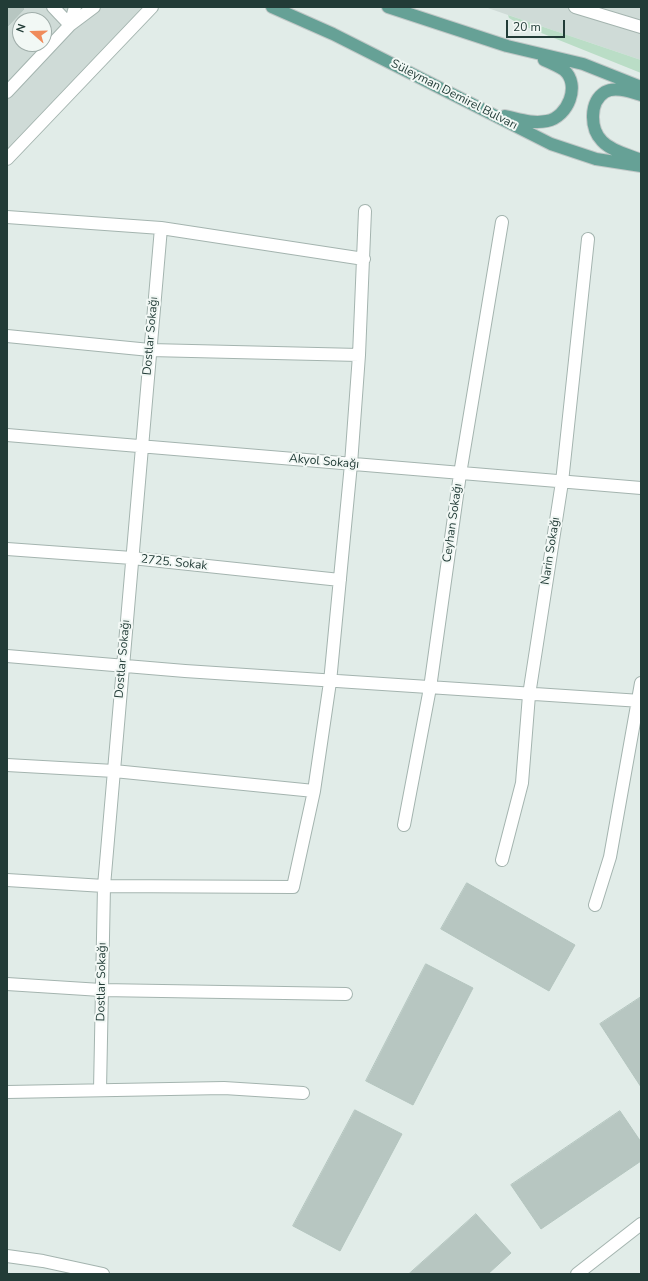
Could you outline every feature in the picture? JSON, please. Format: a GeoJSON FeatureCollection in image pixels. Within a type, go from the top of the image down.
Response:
{"type":"FeatureCollection","features":[{"type":"Feature","properties":{"kind":"main road","name":"Süleyman Demirel Bulvarı"},"geometry":{"type":"LineString","coordinates":[[272,7],[333,34],[551,144],[596,159],[641,166]]}},
{"type":"Feature","properties":{"kind":"main road"},"geometry":{"type":"LineString","coordinates":[[388,7],[512,47],[583,64],[641,87]]}},
{"type":"Feature","properties":{"kind":"main road"},"geometry":{"type":"LineString","coordinates":[[484,111],[534,123],[549,121],[559,115],[570,100],[572,89],[570,78],[564,70],[512,47]]}},
{"type":"Feature","properties":{"kind":"main road"},"geometry":{"type":"LineString","coordinates":[[641,95],[616,89],[606,92],[598,100],[593,114],[596,131],[602,142],[613,149],[641,160]]}},
{"type":"Feature","properties":{"kind":"street"},"geometry":{"type":"LineString","coordinates":[[52,7],[70,25]]}},
{"type":"Feature","properties":{"kind":"street"},"geometry":{"type":"LineString","coordinates":[[70,25],[75,7]]}},
{"type":"Feature","properties":{"kind":"street"},"geometry":{"type":"LineString","coordinates":[[7,92],[70,25],[94,7]]}},
{"type":"Feature","properties":{"kind":"street"},"geometry":{"type":"LineString","coordinates":[[7,159],[152,7]]}},
{"type":"Feature","properties":{"kind":"street"},"geometry":{"type":"LineString","coordinates":[[575,7],[641,27]]}},
{"type":"Feature","properties":{"kind":"street"},"geometry":{"type":"LineString","coordinates":[[7,880],[104,886],[293,887],[314,791],[330,682],[351,464],[359,355],[365,212]]}},
{"type":"Feature","properties":{"kind":"street"},"geometry":{"type":"LineString","coordinates":[[7,217],[161,228],[364,259]]}},
{"type":"Feature","properties":{"kind":"street","name":"Ceyhan Sokağı"},"geometry":{"type":"LineString","coordinates":[[404,825],[430,688],[460,474],[502,222]]}},
{"type":"Feature","properties":{"kind":"street","name":"Dostlar Sokağı"},"geometry":{"type":"LineString","coordinates":[[100,1090],[104,886],[161,228]]}},
{"type":"Feature","properties":{"kind":"street","name":"Narin Sokağı"},"geometry":{"type":"LineString","coordinates":[[502,860],[522,783],[529,694],[562,482],[588,239]]}},
{"type":"Feature","properties":{"kind":"street"},"geometry":{"type":"LineString","coordinates":[[7,336],[150,350],[359,355]]}},
{"type":"Feature","properties":{"kind":"street","name":"Akyol Sokağı"},"geometry":{"type":"LineString","coordinates":[[7,435],[641,488]]}},
{"type":"Feature","properties":{"kind":"street","name":"2725. Sokak"},"geometry":{"type":"LineString","coordinates":[[7,549],[132,558],[340,580]]}},
{"type":"Feature","properties":{"kind":"street"},"geometry":{"type":"LineString","coordinates":[[7,656],[330,682],[640,700]]}},
{"type":"Feature","properties":{"kind":"street"},"geometry":{"type":"LineString","coordinates":[[595,905],[610,857],[640,700],[641,683]]}},
{"type":"Feature","properties":{"kind":"street"},"geometry":{"type":"LineString","coordinates":[[7,765],[114,771],[314,791]]}},
{"type":"Feature","properties":{"kind":"street"},"geometry":{"type":"LineString","coordinates":[[7,984],[101,990],[346,994]]}},
{"type":"Feature","properties":{"kind":"street"},"geometry":{"type":"LineString","coordinates":[[7,1092],[224,1088],[303,1093]]}},
{"type":"Feature","properties":{"kind":"street"},"geometry":{"type":"LineString","coordinates":[[577,1274],[641,1224]]}},
{"type":"Feature","properties":{"kind":"street"},"geometry":{"type":"LineString","coordinates":[[7,1256],[43,1261],[103,1274]]}},
{"type":"Feature","properties":{"kind":"shaded area"},"geometry":{"type":"Polygon","coordinates":[[[7,7],[150,7],[7,155],[7,7]]]}},
{"type":"Feature","properties":{"kind":"shaded area"},"geometry":{"type":"Polygon","coordinates":[[[485,7],[641,7],[641,60],[508,15],[485,7]]]}},
{"type":"Feature","properties":{"kind":"green space"},"geometry":{"type":"Polygon","coordinates":[[[508,15],[641,60],[641,73],[519,24],[509,18],[508,15]]]}},
{"type":"Feature","properties":{"kind":"building"},"geometry":{"type":"Polygon","coordinates":[[[7,7],[22,7],[24,9],[21,12],[12,12],[12,22],[7,27],[7,7]]]}},
{"type":"Feature","properties":{"kind":"building"},"geometry":{"type":"Polygon","coordinates":[[[467,883],[575,945],[549,991],[441,929],[467,883]]]}},
{"type":"Feature","properties":{"kind":"building"},"geometry":{"type":"Polygon","coordinates":[[[426,964],[473,988],[413,1105],[366,1081],[426,964]]]}},
{"type":"Feature","properties":{"kind":"building"},"geometry":{"type":"Polygon","coordinates":[[[641,997],[641,1087],[600,1024],[641,997]]]}},
{"type":"Feature","properties":{"kind":"building"},"geometry":{"type":"Polygon","coordinates":[[[355,1110],[402,1134],[340,1251],[293,1226],[355,1110]]]}},
{"type":"Feature","properties":{"kind":"building"},"geometry":{"type":"Polygon","coordinates":[[[620,1111],[641,1142],[641,1161],[541,1229],[511,1185],[620,1111]]]}},
{"type":"Feature","properties":{"kind":"building"},"geometry":{"type":"Polygon","coordinates":[[[476,1214],[511,1253],[488,1274],[409,1274],[476,1214]]]}}]}
